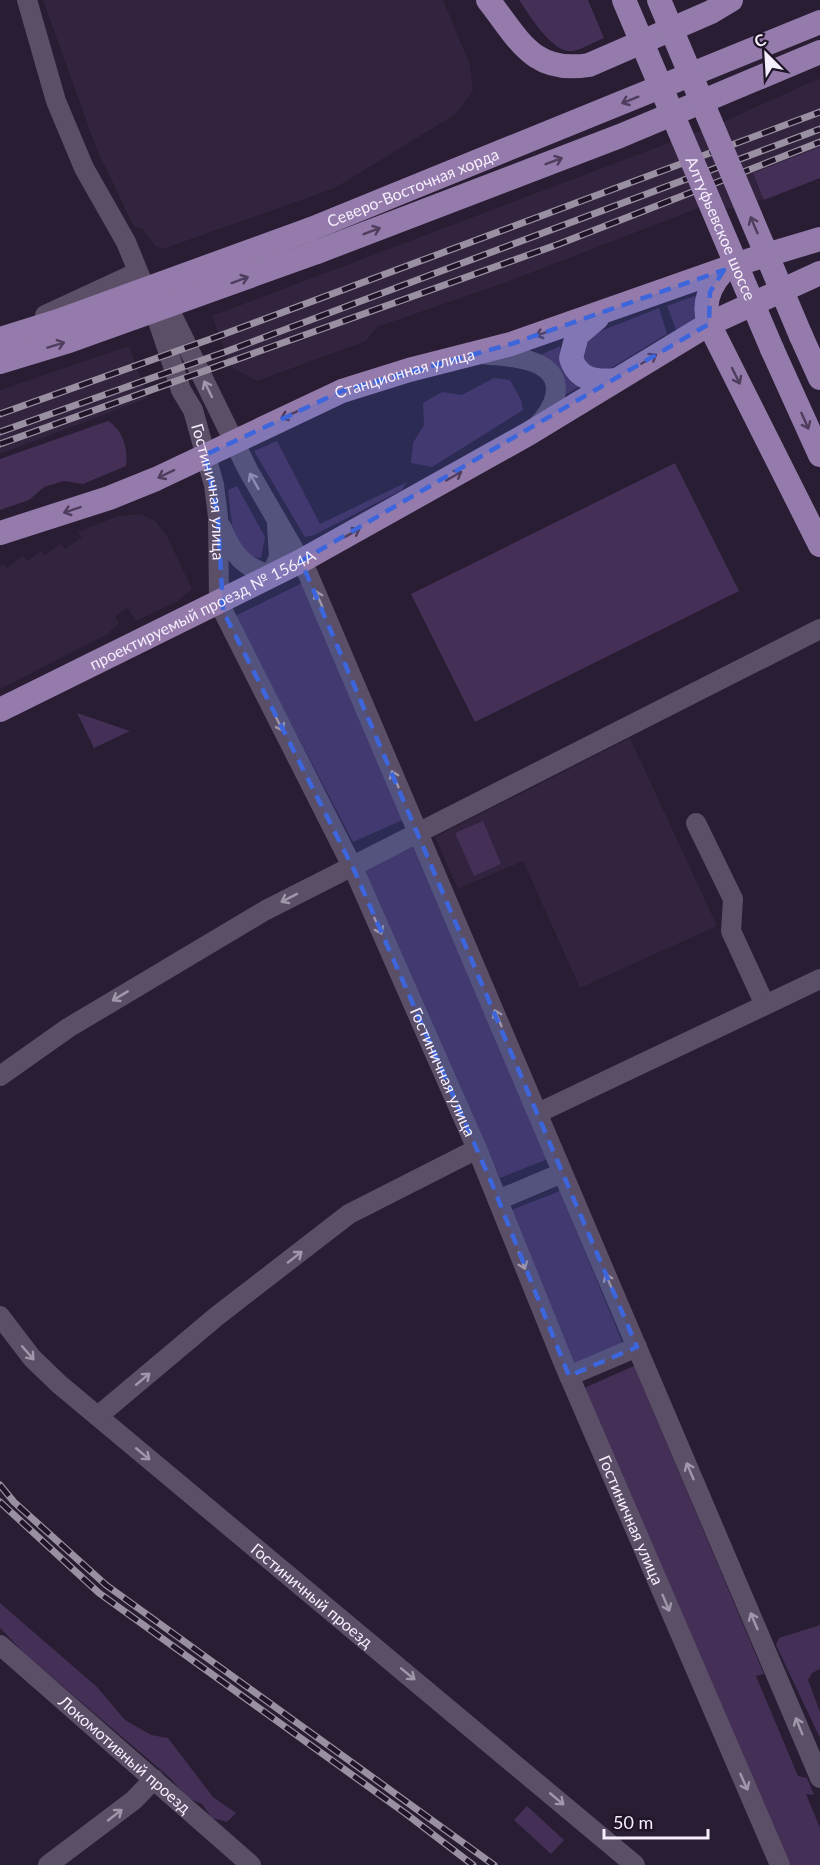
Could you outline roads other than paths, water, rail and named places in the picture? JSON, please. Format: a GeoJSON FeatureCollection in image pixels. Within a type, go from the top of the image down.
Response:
{"type":"FeatureCollection","features":[{"type":"Feature","properties":{"kind":"main road"},"geometry":{"type":"LineString","coordinates":[[488,0],[530,54],[553,65],[570,68],[590,65],[711,12],[731,0]]}},
{"type":"Feature","properties":{"kind":"main road","name":"Алтуфьевское шоссе"},"geometry":{"type":"LineString","coordinates":[[624,0],[772,349],[820,455]]}},
{"type":"Feature","properties":{"kind":"main road","name":"Алтуфьевское шоссе"},"geometry":{"type":"LineString","coordinates":[[659,0],[820,378]]}},
{"type":"Feature","properties":{"kind":"main road","name":"Северо-Восточная хорда"},"geometry":{"type":"LineString","coordinates":[[0,339],[58,321],[311,229],[820,22]]}},
{"type":"Feature","properties":{"kind":"main road","name":"Северо-Восточная хорда"},"geometry":{"type":"LineString","coordinates":[[0,362],[69,341],[317,252],[620,136],[820,52]]}},
{"type":"Feature","properties":{"kind":"main road","name":"Станционная улица"},"geometry":{"type":"LineString","coordinates":[[0,533],[109,498],[342,391],[409,370],[478,354],[820,239]]}},
{"type":"Feature","properties":{"kind":"main road"},"geometry":{"type":"LineString","coordinates":[[795,247],[820,268]]}},
{"type":"Feature","properties":{"kind":"main road"},"geometry":{"type":"LineString","coordinates":[[724,270],[714,281],[710,292],[706,308],[710,324],[820,544]]}},
{"type":"Feature","properties":{"kind":"main road"},"geometry":{"type":"LineString","coordinates":[[710,324],[820,273]]}},
{"type":"Feature","properties":{"kind":"main road"},"geometry":{"type":"LineString","coordinates":[[606,311],[577,335],[571,358],[579,372],[587,378],[595,381],[616,380]]}},
{"type":"Feature","properties":{"kind":"main road","name":"проектируемый проезд № 1564А"},"geometry":{"type":"LineString","coordinates":[[0,710],[302,561],[528,434],[710,324]]}},
{"type":"Feature","properties":{"kind":"street","name":"Гостиничная улица"},"geometry":{"type":"LineString","coordinates":[[27,0],[56,100],[84,168],[126,242],[181,390],[193,410],[214,485],[218,518],[219,601],[352,867],[477,1149],[569,1376],[694,1671],[780,1865]]}},
{"type":"Feature","properties":{"kind":"street","name":"Гостиничная улица"},"geometry":{"type":"LineString","coordinates":[[138,272],[156,300],[171,313],[234,441],[276,520],[302,561],[820,1778]]}},
{"type":"Feature","properties":{"kind":"street"},"geometry":{"type":"LineString","coordinates":[[0,334],[138,272]]}},
{"type":"Feature","properties":{"kind":"street"},"geometry":{"type":"LineString","coordinates":[[478,354],[526,360],[541,366],[553,378],[557,395],[554,404],[528,434]]}},
{"type":"Feature","properties":{"kind":"street"},"geometry":{"type":"LineString","coordinates":[[218,518],[229,545],[238,558],[249,568],[271,575],[279,557],[276,520]]}},
{"type":"Feature","properties":{"kind":"street"},"geometry":{"type":"LineString","coordinates":[[0,1076],[68,1028],[204,945],[418,832],[820,629]]}},
{"type":"Feature","properties":{"kind":"street"},"geometry":{"type":"LineString","coordinates":[[696,823],[733,899],[731,931],[765,1005]]}},
{"type":"Feature","properties":{"kind":"street"},"geometry":{"type":"LineString","coordinates":[[538,1113],[820,979]]}},
{"type":"Feature","properties":{"kind":"street"},"geometry":{"type":"LineString","coordinates":[[98,1416],[217,1316],[349,1214],[477,1149]]}},
{"type":"Feature","properties":{"kind":"street"},"geometry":{"type":"LineString","coordinates":[[498,1200],[562,1173]]}},
{"type":"Feature","properties":{"kind":"street","name":"Гостиничный проезд"},"geometry":{"type":"LineString","coordinates":[[0,1316],[32,1358],[98,1416],[635,1865]]}},
{"type":"Feature","properties":{"kind":"street"},"geometry":{"type":"LineString","coordinates":[[569,1376],[637,1347]]}},
{"type":"Feature","properties":{"kind":"street","name":"Локомотивный проезд"},"geometry":{"type":"LineString","coordinates":[[0,1644],[251,1865]]}},
{"type":"Feature","properties":{"kind":"street"},"geometry":{"type":"LineString","coordinates":[[48,1865],[134,1800],[154,1779]]}},
{"type":"Feature","properties":{"kind":"railway"},"geometry":{"type":"LineString","coordinates":[[0,414],[219,336],[820,112]]}},
{"type":"Feature","properties":{"kind":"railway"},"geometry":{"type":"LineString","coordinates":[[0,432],[225,352],[820,129]]}},
{"type":"Feature","properties":{"kind":"railway"},"geometry":{"type":"LineString","coordinates":[[0,444],[559,244],[820,142]]}},
{"type":"Feature","properties":{"kind":"railway"},"geometry":{"type":"LineString","coordinates":[[0,1485],[14,1502],[106,1585],[494,1865]]}},
{"type":"Feature","properties":{"kind":"railway"},"geometry":{"type":"LineString","coordinates":[[0,1502],[99,1593],[405,1813],[473,1865]]}}]}
